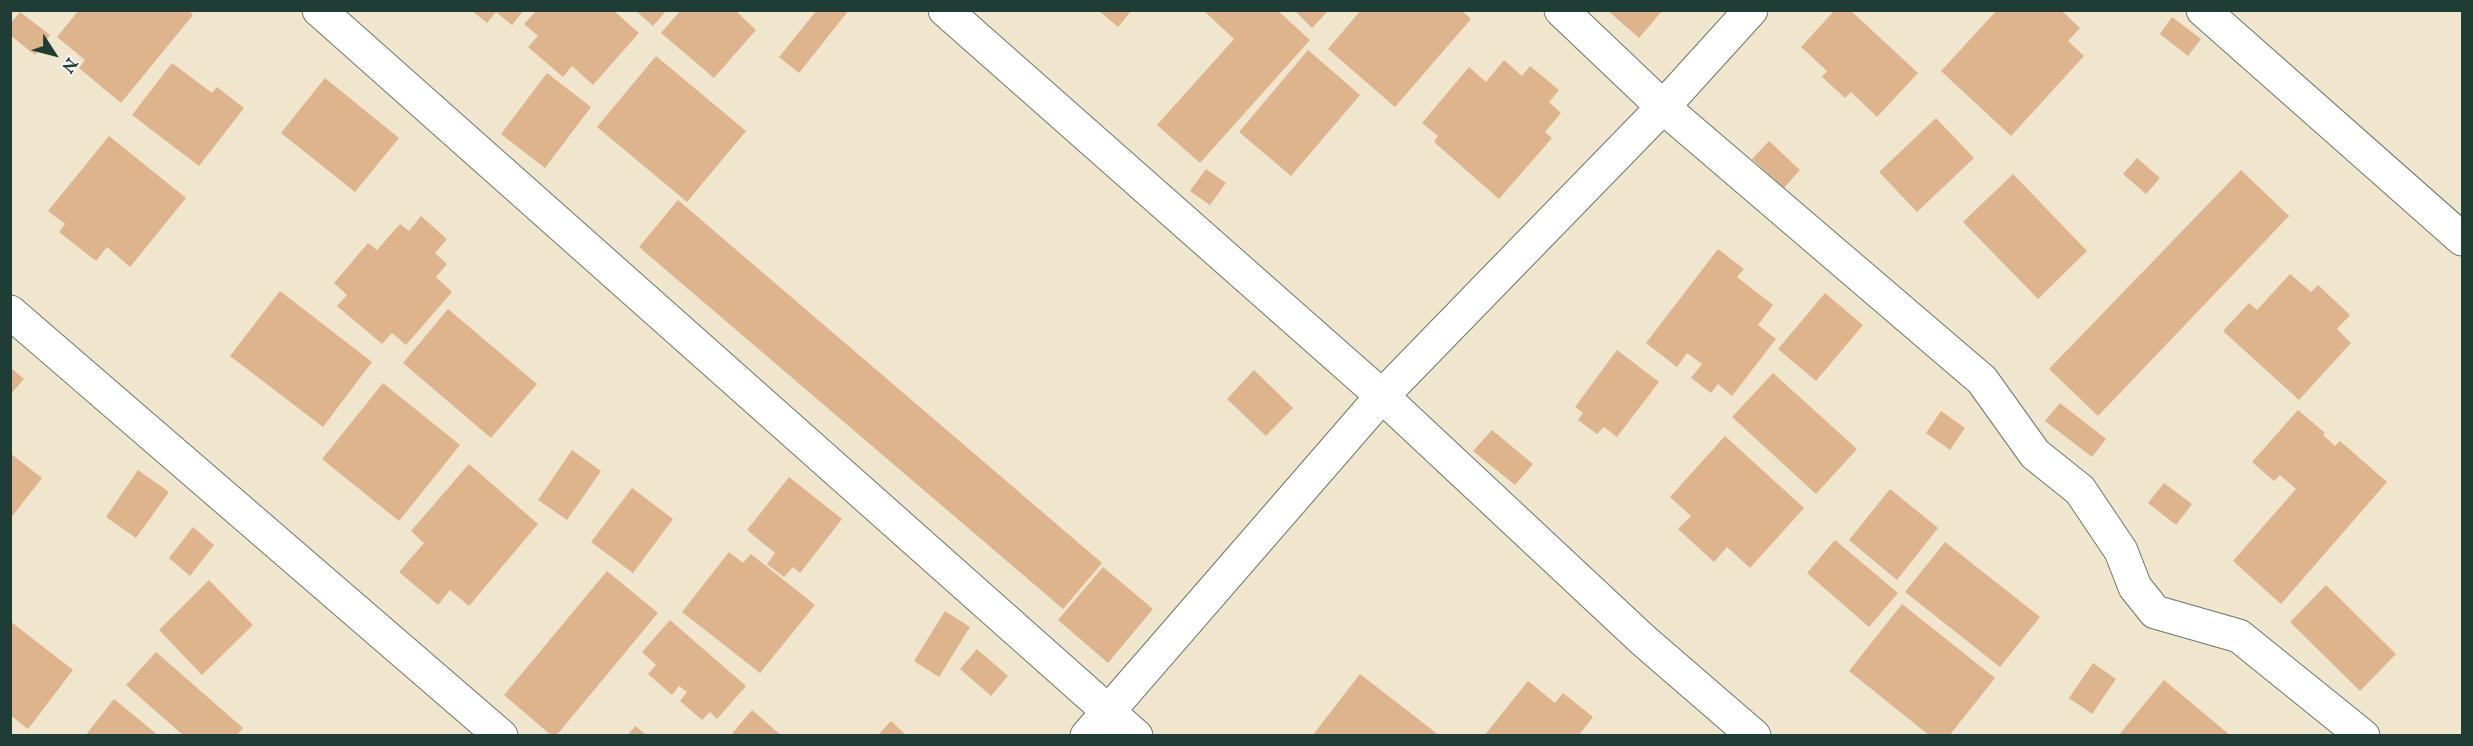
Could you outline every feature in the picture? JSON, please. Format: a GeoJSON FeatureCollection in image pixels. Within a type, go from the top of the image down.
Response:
{"type":"FeatureCollection","features":[{"type":"Feature","properties":{"kind":"street"},"geometry":{"type":"LineString","coordinates":[[319,10],[1097,724],[1136,735]]}},
{"type":"Feature","properties":{"kind":"street"},"geometry":{"type":"LineString","coordinates":[[945,10],[1382,396],[1643,640],[1754,735]]}},
{"type":"Feature","properties":{"kind":"street"},"geometry":{"type":"LineString","coordinates":[[1561,10],[1663,107],[1982,380],[2035,454],[2080,490],[2100,523],[2121,551],[2134,587],[2155,612],[2240,636],[2363,735]]}},
{"type":"Feature","properties":{"kind":"street"},"geometry":{"type":"LineString","coordinates":[[1097,724],[1382,396],[1663,107],[1751,10]]}},
{"type":"Feature","properties":{"kind":"street"},"geometry":{"type":"LineString","coordinates":[[2203,10],[2463,238]]}},
{"type":"Feature","properties":{"kind":"street"},"geometry":{"type":"LineString","coordinates":[[10,312],[501,735]]}},
{"type":"Feature","properties":{"kind":"building"},"geometry":{"type":"Polygon","coordinates":[[[79,10],[188,10],[193,15],[121,103],[79,68],[85,60],[57,37],[79,10]]]}},
{"type":"Feature","properties":{"kind":"building"},"geometry":{"type":"Polygon","coordinates":[[[471,10],[524,10],[512,25],[496,12],[487,23],[471,10]]]}},
{"type":"Feature","properties":{"kind":"building"},"geometry":{"type":"Polygon","coordinates":[[[537,10],[613,10],[639,33],[593,85],[572,66],[563,77],[528,47],[538,36],[524,24],[537,10]]]}},
{"type":"Feature","properties":{"kind":"building"},"geometry":{"type":"Polygon","coordinates":[[[635,10],[667,10],[653,26],[635,10]]]}},
{"type":"Feature","properties":{"kind":"building"},"geometry":{"type":"Polygon","coordinates":[[[681,10],[735,10],[756,30],[714,78],[661,33],[681,10]]]}},
{"type":"Feature","properties":{"kind":"building"},"geometry":{"type":"Polygon","coordinates":[[[817,10],[849,10],[799,73],[779,57],[817,10]]]}},
{"type":"Feature","properties":{"kind":"building"},"geometry":{"type":"Polygon","coordinates":[[[1098,10],[1132,10],[1118,27],[1098,10]]]}},
{"type":"Feature","properties":{"kind":"building"},"geometry":{"type":"Polygon","coordinates":[[[1203,10],[1277,10],[1310,40],[1200,163],[1157,125],[1234,39],[1203,10]]]}},
{"type":"Feature","properties":{"kind":"building"},"geometry":{"type":"Polygon","coordinates":[[[1294,10],[1329,10],[1312,28],[1294,10]]]}},
{"type":"Feature","properties":{"kind":"building"},"geometry":{"type":"Polygon","coordinates":[[[1361,10],[1461,10],[1471,19],[1395,107],[1328,49],[1361,10]]]}},
{"type":"Feature","properties":{"kind":"building"},"geometry":{"type":"Polygon","coordinates":[[[1607,10],[1663,10],[1639,38],[1607,10]]]}},
{"type":"Feature","properties":{"kind":"building"},"geometry":{"type":"Polygon","coordinates":[[[1835,10],[1850,10],[1918,73],[1877,117],[1851,92],[1845,98],[1822,77],[1827,71],[1801,47],[1835,10]]]}},
{"type":"Feature","properties":{"kind":"building"},"geometry":{"type":"Polygon","coordinates":[[[1997,10],[2061,10],[2080,28],[2068,41],[2084,56],[2011,136],[1941,71],[1997,10]]]}},
{"type":"Feature","properties":{"kind":"building"},"geometry":{"type":"Polygon","coordinates":[[[20,12],[50,35],[35,55],[10,35],[10,24],[20,12]]]}},
{"type":"Feature","properties":{"kind":"building"},"geometry":{"type":"Polygon","coordinates":[[[2172,17],[2201,39],[2188,56],[2160,34],[2172,17]]]}},
{"type":"Feature","properties":{"kind":"building"},"geometry":{"type":"Polygon","coordinates":[[[1308,50],[1360,95],[1291,176],[1239,132],[1308,50]]]}},
{"type":"Feature","properties":{"kind":"building"},"geometry":{"type":"Polygon","coordinates":[[[656,56],[746,131],[687,202],[597,127],[656,56]]]}},
{"type":"Feature","properties":{"kind":"building"},"geometry":{"type":"Polygon","coordinates":[[[1504,60],[1522,76],[1530,66],[1559,90],[1549,102],[1561,113],[1545,132],[1552,138],[1499,199],[1434,142],[1438,136],[1422,123],[1469,67],[1486,82],[1504,60]]]}},
{"type":"Feature","properties":{"kind":"building"},"geometry":{"type":"Polygon","coordinates":[[[172,63],[212,93],[217,87],[244,108],[199,166],[132,115],[172,63]]]}},
{"type":"Feature","properties":{"kind":"building"},"geometry":{"type":"Polygon","coordinates":[[[547,73],[591,107],[545,168],[501,134],[547,73]]]}},
{"type":"Feature","properties":{"kind":"building"},"geometry":{"type":"Polygon","coordinates":[[[325,78],[399,138],[355,192],[281,133],[325,78]]]}},
{"type":"Feature","properties":{"kind":"building"},"geometry":{"type":"Polygon","coordinates":[[[1936,118],[1974,158],[1917,212],[1879,172],[1936,118]]]}},
{"type":"Feature","properties":{"kind":"building"},"geometry":{"type":"Polygon","coordinates":[[[109,136],[186,198],[130,267],[107,247],[96,261],[59,232],[65,224],[48,211],[109,136]]]}},
{"type":"Feature","properties":{"kind":"building"},"geometry":{"type":"Polygon","coordinates":[[[1769,141],[1800,170],[1784,188],[1752,159],[1769,141]]]}},
{"type":"Feature","properties":{"kind":"building"},"geometry":{"type":"Polygon","coordinates":[[[2137,158],[2160,178],[2146,194],[2123,174],[2137,158]]]}},
{"type":"Feature","properties":{"kind":"building"},"geometry":{"type":"Polygon","coordinates":[[[1206,169],[1226,183],[1210,205],[1190,191],[1206,169]]]}},
{"type":"Feature","properties":{"kind":"building"},"geometry":{"type":"Polygon","coordinates":[[[2241,170],[2289,216],[2098,416],[2049,369],[2241,170]]]}},
{"type":"Feature","properties":{"kind":"building"},"geometry":{"type":"Polygon","coordinates":[[[2013,174],[2087,251],[2038,299],[1963,222],[2013,174]]]}},
{"type":"Feature","properties":{"kind":"building"},"geometry":{"type":"Polygon","coordinates":[[[678,200],[1102,563],[1063,609],[639,247],[678,200]]]}},
{"type":"Feature","properties":{"kind":"building"},"geometry":{"type":"Polygon","coordinates":[[[421,216],[447,239],[435,253],[447,264],[436,277],[452,292],[406,345],[392,333],[382,344],[337,306],[347,295],[334,283],[368,243],[377,250],[400,224],[409,231],[421,216]]]}},
{"type":"Feature","properties":{"kind":"building"},"geometry":{"type":"Polygon","coordinates":[[[1718,249],[1744,269],[1737,277],[1773,305],[1758,325],[1776,339],[1732,396],[1718,384],[1711,393],[1691,378],[1702,364],[1687,353],[1677,367],[1646,343],[1718,249]]]}},
{"type":"Feature","properties":{"kind":"building"},"geometry":{"type":"Polygon","coordinates":[[[2290,274],[2311,292],[2318,285],[2350,315],[2337,329],[2351,343],[2299,400],[2223,331],[2249,303],[2257,310],[2290,274]]]}},
{"type":"Feature","properties":{"kind":"building"},"geometry":{"type":"Polygon","coordinates":[[[280,291],[372,362],[323,427],[230,356],[280,291]]]}},
{"type":"Feature","properties":{"kind":"building"},"geometry":{"type":"Polygon","coordinates":[[[1825,293],[1863,325],[1816,381],[1778,349],[1825,293]]]}},
{"type":"Feature","properties":{"kind":"building"},"geometry":{"type":"Polygon","coordinates":[[[448,309],[537,384],[491,438],[403,363],[448,309]]]}},
{"type":"Feature","properties":{"kind":"building"},"geometry":{"type":"Polygon","coordinates":[[[1617,350],[1659,382],[1617,437],[1604,427],[1597,434],[1578,420],[1583,413],[1575,407],[1617,350]]]}},
{"type":"Feature","properties":{"kind":"building"},"geometry":{"type":"Polygon","coordinates":[[[10,367],[24,379],[10,395],[10,367]]]}},
{"type":"Feature","properties":{"kind":"building"},"geometry":{"type":"Polygon","coordinates":[[[1254,370],[1293,408],[1266,436],[1227,399],[1254,370]]]}},
{"type":"Feature","properties":{"kind":"building"},"geometry":{"type":"Polygon","coordinates":[[[1773,373],[1857,449],[1816,494],[1732,417],[1773,373]]]}},
{"type":"Feature","properties":{"kind":"building"},"geometry":{"type":"Polygon","coordinates":[[[383,383],[460,445],[399,521],[322,459],[383,383]]]}},
{"type":"Feature","properties":{"kind":"building"},"geometry":{"type":"Polygon","coordinates":[[[2060,403],[2106,439],[2092,457],[2045,421],[2060,403]]]}},
{"type":"Feature","properties":{"kind":"building"},"geometry":{"type":"Polygon","coordinates":[[[2298,410],[2325,433],[2323,435],[2335,446],[2340,441],[2387,482],[2281,604],[2233,561],[2296,489],[2280,475],[2274,481],[2252,462],[2298,410]]]}},
{"type":"Feature","properties":{"kind":"building"},"geometry":{"type":"Polygon","coordinates":[[[1941,411],[1965,428],[1950,450],[1926,433],[1941,411]]]}},
{"type":"Feature","properties":{"kind":"building"},"geometry":{"type":"Polygon","coordinates":[[[1492,430],[1533,464],[1515,485],[1473,451],[1492,430]]]}},
{"type":"Feature","properties":{"kind":"building"},"geometry":{"type":"Polygon","coordinates":[[[1725,436],[1804,508],[1750,568],[1727,547],[1714,562],[1678,529],[1691,516],[1670,497],[1725,436]]]}},
{"type":"Feature","properties":{"kind":"building"},"geometry":{"type":"Polygon","coordinates":[[[572,450],[601,471],[567,520],[538,500],[572,450]]]}},
{"type":"Feature","properties":{"kind":"building"},"geometry":{"type":"Polygon","coordinates":[[[10,453],[42,478],[10,519],[10,453]]]}},
{"type":"Feature","properties":{"kind":"building"},"geometry":{"type":"Polygon","coordinates":[[[469,464],[538,524],[469,606],[450,590],[438,605],[399,572],[424,543],[411,531],[469,464]]]}},
{"type":"Feature","properties":{"kind":"building"},"geometry":{"type":"Polygon","coordinates":[[[138,470],[169,492],[136,538],[106,517],[138,470]]]}},
{"type":"Feature","properties":{"kind":"building"},"geometry":{"type":"Polygon","coordinates":[[[789,477],[842,519],[800,573],[793,567],[784,577],[767,564],[775,553],[747,530],[789,477]]]}},
{"type":"Feature","properties":{"kind":"building"},"geometry":{"type":"Polygon","coordinates":[[[2164,483],[2192,504],[2176,525],[2148,503],[2164,483]]]}},
{"type":"Feature","properties":{"kind":"building"},"geometry":{"type":"Polygon","coordinates":[[[632,488],[673,519],[633,573],[591,542],[632,488]]]}},
{"type":"Feature","properties":{"kind":"building"},"geometry":{"type":"Polygon","coordinates":[[[1890,489],[1938,528],[1897,580],[1849,540],[1890,489]]]}},
{"type":"Feature","properties":{"kind":"building"},"geometry":{"type":"Polygon","coordinates":[[[193,527],[214,545],[190,576],[169,558],[193,527]]]}},
{"type":"Feature","properties":{"kind":"building"},"geometry":{"type":"Polygon","coordinates":[[[1835,540],[1898,593],[1869,627],[1807,573],[1835,540]]]}},
{"type":"Feature","properties":{"kind":"building"},"geometry":{"type":"Polygon","coordinates":[[[1945,542],[2040,617],[2000,667],[1905,592],[1945,542]]]}},
{"type":"Feature","properties":{"kind":"building"},"geometry":{"type":"Polygon","coordinates":[[[729,552],[743,563],[751,554],[815,605],[760,673],[682,612],[729,552]]]}},
{"type":"Feature","properties":{"kind":"building"},"geometry":{"type":"Polygon","coordinates":[[[1103,567],[1153,609],[1108,663],[1058,620],[1103,567]]]}},
{"type":"Feature","properties":{"kind":"building"},"geometry":{"type":"Polygon","coordinates":[[[607,571],[658,613],[556,736],[552,736],[504,695],[607,571]]]}},
{"type":"Feature","properties":{"kind":"building"},"geometry":{"type":"Polygon","coordinates":[[[209,580],[253,625],[202,675],[159,630],[209,580]]]}},
{"type":"Feature","properties":{"kind":"building"},"geometry":{"type":"Polygon","coordinates":[[[2326,585],[2396,654],[2360,691],[2290,622],[2326,585]]]}},
{"type":"Feature","properties":{"kind":"building"},"geometry":{"type":"Polygon","coordinates":[[[1902,604],[1995,678],[1949,736],[1930,736],[1849,671],[1902,604]]]}},
{"type":"Feature","properties":{"kind":"building"},"geometry":{"type":"Polygon","coordinates":[[[945,611],[970,627],[939,677],[914,661],[945,611]]]}},
{"type":"Feature","properties":{"kind":"building"},"geometry":{"type":"Polygon","coordinates":[[[670,620],[746,686],[717,719],[710,712],[702,720],[680,701],[687,692],[679,686],[672,695],[648,674],[656,665],[642,652],[670,620]]]}},
{"type":"Feature","properties":{"kind":"building"},"geometry":{"type":"Polygon","coordinates":[[[10,621],[73,670],[28,729],[10,715],[10,621]]]}},
{"type":"Feature","properties":{"kind":"building"},"geometry":{"type":"Polygon","coordinates":[[[977,649],[1008,676],[991,696],[960,669],[977,649]]]}},
{"type":"Feature","properties":{"kind":"building"},"geometry":{"type":"Polygon","coordinates":[[[156,652],[243,728],[236,736],[184,736],[126,685],[156,652]]]}},
{"type":"Feature","properties":{"kind":"building"},"geometry":{"type":"Polygon","coordinates":[[[2093,663],[2116,679],[2092,714],[2069,698],[2093,663]]]}},
{"type":"Feature","properties":{"kind":"building"},"geometry":{"type":"Polygon","coordinates":[[[1360,674],[1440,736],[1312,736],[1360,674]]]}},
{"type":"Feature","properties":{"kind":"building"},"geometry":{"type":"Polygon","coordinates":[[[2164,680],[2231,736],[2118,736],[2164,680]]]}},
{"type":"Feature","properties":{"kind":"building"},"geometry":{"type":"Polygon","coordinates":[[[1528,681],[1555,703],[1563,693],[1593,717],[1578,736],[1484,736],[1528,681]]]}},
{"type":"Feature","properties":{"kind":"building"},"geometry":{"type":"Polygon","coordinates":[[[114,699],[159,736],[85,736],[114,699]]]}},
{"type":"Feature","properties":{"kind":"building"},"geometry":{"type":"Polygon","coordinates":[[[752,710],[782,736],[730,736],[752,710]]]}},
{"type":"Feature","properties":{"kind":"building"},"geometry":{"type":"Polygon","coordinates":[[[891,721],[907,736],[877,736],[891,721]]]}},
{"type":"Feature","properties":{"kind":"building"},"geometry":{"type":"Polygon","coordinates":[[[635,726],[648,736],[627,736],[635,726]]]}}]}
